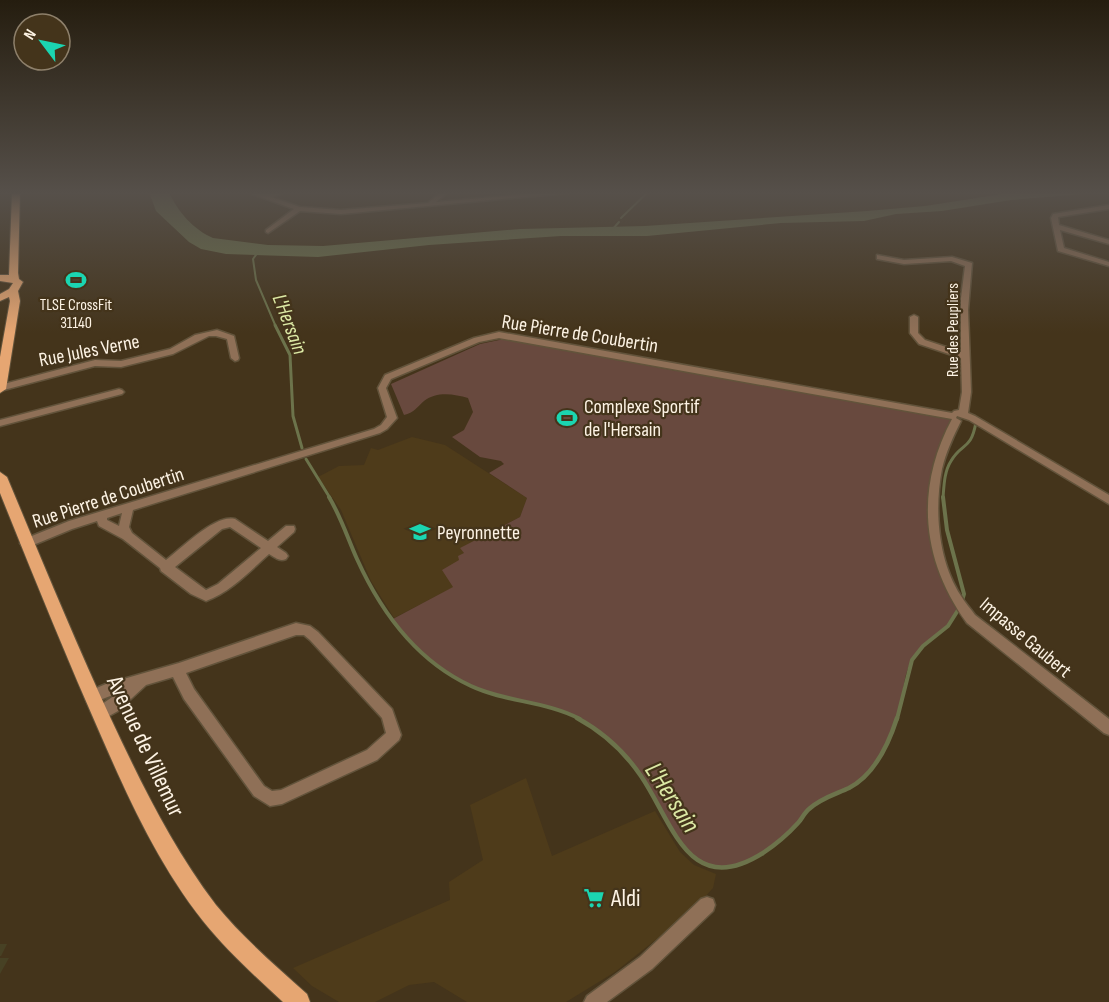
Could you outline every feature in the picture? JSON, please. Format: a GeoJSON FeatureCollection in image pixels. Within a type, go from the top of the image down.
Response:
{"type":"FeatureCollection","features":[{"type":"Feature","properties":{"kind":"main road"},"geometry":{"type":"LineString","coordinates":[[0,299],[18,285],[14,279],[14,239]]}},
{"type":"Feature","properties":{"kind":"main road"},"geometry":{"type":"LineString","coordinates":[[0,277],[13,264]]}},
{"type":"Feature","properties":{"kind":"main road"},"geometry":{"type":"LineString","coordinates":[[0,277],[14,279]]}},
{"type":"Feature","properties":{"kind":"main road"},"geometry":{"type":"LineString","coordinates":[[0,388],[4,338],[15,302],[13,291]]}},
{"type":"Feature","properties":{"kind":"main road"},"geometry":{"type":"LineString","coordinates":[[0,299],[13,306]]}},
{"type":"Feature","properties":{"kind":"main road","name":"Avenue de Villemur"},"geometry":{"type":"LineString","coordinates":[[0,477],[92,697],[144,811],[182,874],[239,946],[298,1002]]}},
{"type":"Feature","properties":{"kind":"street"},"geometry":{"type":"LineString","coordinates":[[1059,239],[1061,249],[1109,264]]}},
{"type":"Feature","properties":{"kind":"street","name":"Rue des Peupliers"},"geometry":{"type":"LineString","coordinates":[[880,257],[904,262],[952,259],[969,265],[964,287],[968,398],[960,417]]}},
{"type":"Feature","properties":{"kind":"street"},"geometry":{"type":"LineString","coordinates":[[914,317],[914,333],[922,342],[965,356]]}},
{"type":"Feature","properties":{"kind":"street","name":"Rue Jules Verne"},"geometry":{"type":"LineString","coordinates":[[0,388],[95,363],[121,364],[173,351],[198,337],[217,333],[231,338],[235,358]]}},
{"type":"Feature","properties":{"kind":"street","name":"Rue Pierre de Coubertin"},"geometry":{"type":"LineString","coordinates":[[26,543],[69,525],[128,509],[384,427],[393,414],[382,388],[388,377],[477,340],[499,335],[960,417],[982,424],[1109,500]]}},
{"type":"Feature","properties":{"kind":"street"},"geometry":{"type":"LineString","coordinates":[[0,423],[119,392]]}},
{"type":"Feature","properties":{"kind":"street","name":"Impasse Gaubert"},"geometry":{"type":"LineString","coordinates":[[960,417],[944,440],[933,488],[933,515],[948,587],[960,607],[971,619],[1109,728]]}},
{"type":"Feature","properties":{"kind":"street"},"geometry":{"type":"LineString","coordinates":[[128,509],[124,527],[128,536]]}},
{"type":"Feature","properties":{"kind":"street"},"geometry":{"type":"LineString","coordinates":[[101,517],[106,526],[128,536],[165,568],[206,596],[222,588],[290,529]]}},
{"type":"Feature","properties":{"kind":"street"},"geometry":{"type":"LineString","coordinates":[[165,568],[219,525],[231,522],[282,556]]}},
{"type":"Feature","properties":{"kind":"street"},"geometry":{"type":"LineString","coordinates":[[92,697],[106,690],[179,669],[296,629],[306,630],[387,714],[394,735],[372,755],[282,797],[270,799],[259,791],[189,694],[180,678],[179,669]]}},
{"type":"Feature","properties":{"kind":"street"},"geometry":{"type":"LineString","coordinates":[[100,714],[143,680]]}},
{"type":"Feature","properties":{"kind":"street"},"geometry":{"type":"LineString","coordinates":[[593,1002],[646,963],[707,905]]}},
{"type":"Feature","properties":{"kind":"shaded area"},"geometry":{"type":"Polygon","coordinates":[[[186,239],[219,239],[268,245],[323,246],[407,239],[521,239],[429,245],[318,257],[226,254],[201,249],[186,239]]]}},
{"type":"Feature","properties":{"kind":"shaded area"},"geometry":{"type":"Polygon","coordinates":[[[504,339],[677,371],[679,367],[953,419],[936,467],[939,550],[960,607],[947,627],[923,646],[912,659],[906,675],[896,723],[869,773],[856,784],[811,807],[775,843],[749,860],[735,866],[721,868],[707,866],[694,859],[680,845],[638,772],[616,746],[599,731],[570,714],[487,692],[455,678],[426,658],[391,620],[453,587],[442,570],[459,560],[458,556],[464,553],[460,548],[520,517],[527,498],[489,473],[504,464],[501,461],[480,457],[452,437],[464,430],[473,412],[468,398],[451,395],[434,396],[404,415],[391,384],[480,344],[504,339]]]}},
{"type":"Feature","properties":{"kind":"shaded area","name":"Peyronnette"},"geometry":{"type":"Polygon","coordinates":[[[412,437],[445,445],[527,498],[520,517],[461,548],[464,553],[454,587],[394,618],[371,581],[341,510],[318,477],[339,466],[364,465],[371,448],[378,450],[412,437]]]}},
{"type":"Feature","properties":{"kind":"shaded area"},"geometry":{"type":"Polygon","coordinates":[[[526,778],[552,856],[655,811],[680,852],[694,865],[716,874],[713,888],[692,911],[615,972],[566,1002],[467,1002],[434,982],[409,985],[375,1002],[339,1002],[312,986],[293,968],[450,900],[449,882],[483,860],[470,805],[526,778]]]}},
{"type":"Feature","properties":{"kind":"waterway","name":"L'Hersain"},"geometry":{"type":"LineString","coordinates":[[258,252],[253,259],[256,280],[276,327]]}},
{"type":"Feature","properties":{"kind":"waterway","name":"L'Hersain"},"geometry":{"type":"LineString","coordinates":[[276,327],[290,355],[293,416],[302,448]]}},
{"type":"Feature","properties":{"kind":"waterway","name":"L'Hersain"},"geometry":{"type":"LineString","coordinates":[[943,497],[949,465],[955,455],[972,438],[976,422]]}},
{"type":"Feature","properties":{"kind":"waterway","name":"L'Hersain"},"geometry":{"type":"LineString","coordinates":[[306,459],[330,498]]}},
{"type":"Feature","properties":{"kind":"waterway","name":"L'Hersain"},"geometry":{"type":"LineString","coordinates":[[329,497],[377,598],[389,616],[418,649],[452,676],[471,686],[553,708],[580,719]]}},
{"type":"Feature","properties":{"kind":"waterway","name":"L'Hersain"},"geometry":{"type":"LineString","coordinates":[[943,497],[947,530],[964,594],[962,601]]}},
{"type":"Feature","properties":{"kind":"waterway","name":"L'Hersain"},"geometry":{"type":"LineString","coordinates":[[897,719],[912,660],[923,646],[948,626],[960,607]]}},
{"type":"Feature","properties":{"kind":"waterway","name":"L'Hersain"},"geometry":{"type":"LineString","coordinates":[[577,718],[596,729],[627,758],[641,776],[686,850],[700,862],[717,867],[738,865],[763,853],[790,831],[814,805],[858,782],[879,758],[890,738],[897,718]]}},
{"type":"Feature","properties":{"kind":"place","name":"TLSE CrossFit 31140"},"geometry":{"type":"Point","coordinates":[76,280]}},
{"type":"Feature","properties":{"kind":"place","name":"Complexe Sportif de l'Hersain"},"geometry":{"type":"Point","coordinates":[567,418]}},
{"type":"Feature","properties":{"kind":"place","name":"Peyronnette"},"geometry":{"type":"Point","coordinates":[420,532]}},
{"type":"Feature","properties":{"kind":"place","name":"Aldi"},"geometry":{"type":"Point","coordinates":[594,898]}}]}
